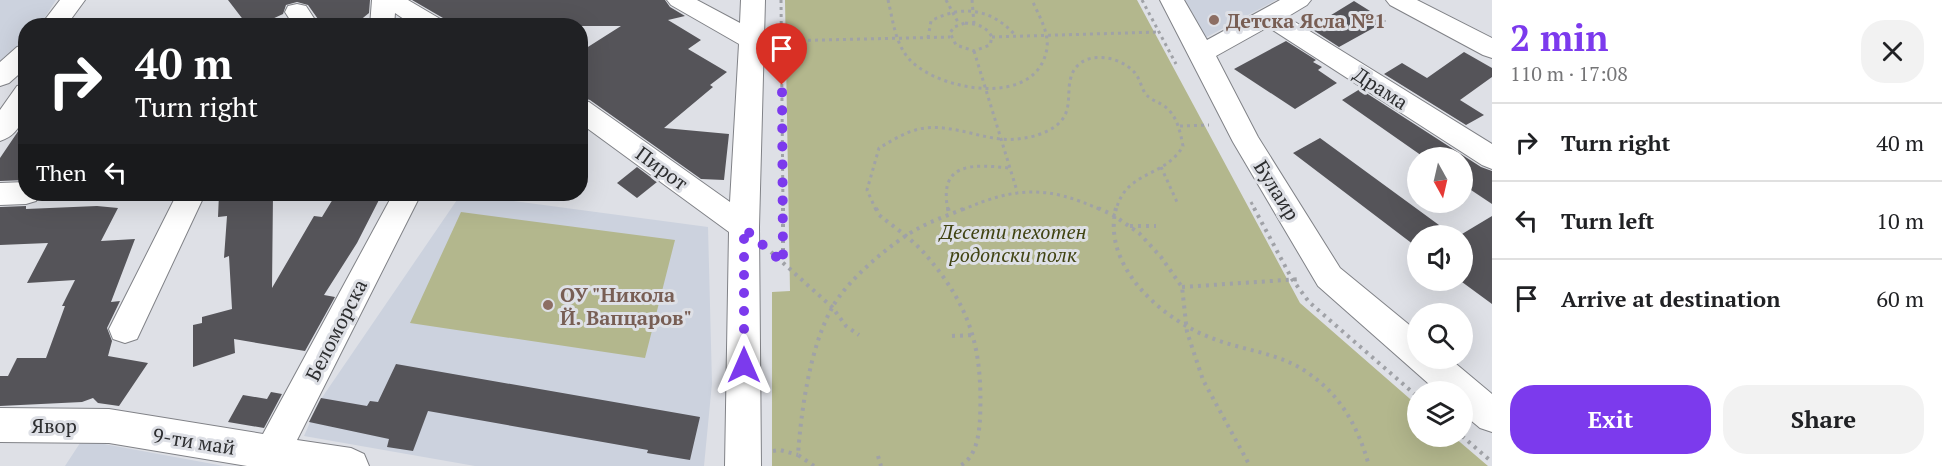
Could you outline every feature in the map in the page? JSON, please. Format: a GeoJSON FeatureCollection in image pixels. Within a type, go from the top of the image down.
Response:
{"type":"FeatureCollection","features":[{"type":"Feature","properties":{"kind":"street"},"geometry":{"type":"LineString","coordinates":[[58,18],[73,0]]}},
{"type":"Feature","properties":{"kind":"street"},"geometry":{"type":"LineString","coordinates":[[383,18],[384,0]]}},
{"type":"Feature","properties":{"kind":"street"},"geometry":{"type":"LineString","coordinates":[[391,0],[420,18]]}},
{"type":"Feature","properties":{"kind":"street"},"geometry":{"type":"LineString","coordinates":[[680,0],[752,41]]}},
{"type":"Feature","properties":{"kind":"street"},"geometry":{"type":"LineString","coordinates":[[743,466],[744,228],[753,0]]}},
{"type":"Feature","properties":{"kind":"street","name":"Булаир"},"geometry":{"type":"LineString","coordinates":[[1172,0],[1197,43],[1247,142],[1329,277],[1407,344]]}},
{"type":"Feature","properties":{"kind":"street"},"geometry":{"type":"LineString","coordinates":[[1197,43],[1270,17],[1299,0]]}},
{"type":"Feature","properties":{"kind":"street"},"geometry":{"type":"LineString","coordinates":[[1398,0],[1492,49]]}},
{"type":"Feature","properties":{"kind":"street"},"geometry":{"type":"LineString","coordinates":[[1436,0],[1492,26]]}},
{"type":"Feature","properties":{"kind":"street","name":"Драма"},"geometry":{"type":"LineString","coordinates":[[1270,17],[1492,158]]}},
{"type":"Feature","properties":{"kind":"street"},"geometry":{"type":"LineString","coordinates":[[0,77],[18,60]]}},
{"type":"Feature","properties":{"kind":"street"},"geometry":{"type":"LineString","coordinates":[[0,131],[18,105]]}},
{"type":"Feature","properties":{"kind":"street","name":"Пирот"},"geometry":{"type":"LineString","coordinates":[[588,115],[744,228]]}},
{"type":"Feature","properties":{"kind":"street"},"geometry":{"type":"LineString","coordinates":[[0,195],[18,194]]}},
{"type":"Feature","properties":{"kind":"street"},"geometry":{"type":"LineString","coordinates":[[125,329],[188,201]]}},
{"type":"Feature","properties":{"kind":"street","name":"Беломорска"},"geometry":{"type":"LineString","coordinates":[[268,460],[403,201]]}},
{"type":"Feature","properties":{"kind":"street"},"geometry":{"type":"LineString","coordinates":[[1437,369],[1492,416]]}},
{"type":"Feature","properties":{"kind":"street","name":"Явор"},"geometry":{"type":"LineString","coordinates":[[0,425],[109,426]]}},
{"type":"Feature","properties":{"kind":"street","name":"9-ти май"},"geometry":{"type":"LineString","coordinates":[[109,426],[268,460],[351,466]]}},
{"type":"Feature","properties":{"kind":"path"},"geometry":{"type":"LineString","coordinates":[[781,0],[783,263]]}},
{"type":"Feature","properties":{"kind":"path"},"geometry":{"type":"LineString","coordinates":[[888,0],[897,38],[910,60],[929,76],[950,84],[986,90],[1014,85],[1030,77],[1041,67],[1046,56],[1046,35],[1032,0]]}},
{"type":"Feature","properties":{"kind":"path"},"geometry":{"type":"LineString","coordinates":[[946,0],[959,24]]}},
{"type":"Feature","properties":{"kind":"path"},"geometry":{"type":"LineString","coordinates":[[972,0],[974,24]]}},
{"type":"Feature","properties":{"kind":"path"},"geometry":{"type":"LineString","coordinates":[[928,38],[931,21],[944,12],[973,10],[999,19],[1015,36]]}},
{"type":"Feature","properties":{"kind":"path"},"geometry":{"type":"LineString","coordinates":[[959,24],[974,24],[987,29],[992,42],[986,49],[974,51],[956,45],[950,37],[952,30],[959,24]]}},
{"type":"Feature","properties":{"kind":"path"},"geometry":{"type":"LineString","coordinates":[[992,37],[1158,32],[1197,43]]}},
{"type":"Feature","properties":{"kind":"path"},"geometry":{"type":"LineString","coordinates":[[752,41],[950,37]]}},
{"type":"Feature","properties":{"kind":"path"},"geometry":{"type":"LineString","coordinates":[[974,51],[1017,191]]}},
{"type":"Feature","properties":{"kind":"path"},"geometry":{"type":"LineString","coordinates":[[959,466],[966,463],[979,439],[981,390],[974,335],[963,307],[924,253],[879,215],[867,190],[870,173],[879,148],[914,130],[930,128],[1001,140],[1039,135],[1062,122],[1071,104],[1068,85],[1074,68],[1086,59],[1103,58],[1123,63],[1134,72],[1148,97],[1166,108],[1179,126],[1183,146],[1174,160],[1131,181],[1119,198],[1113,215],[1117,247],[1123,265],[1153,302],[1186,324],[1201,333],[1227,343],[1264,352],[1294,364],[1328,389],[1348,413],[1365,444],[1369,466]]}},
{"type":"Feature","properties":{"kind":"path"},"geometry":{"type":"LineString","coordinates":[[1179,126],[1209,124]]}},
{"type":"Feature","properties":{"kind":"path"},"geometry":{"type":"LineString","coordinates":[[949,213],[944,189],[951,175],[970,167],[1009,168]]}},
{"type":"Feature","properties":{"kind":"path"},"geometry":{"type":"LineString","coordinates":[[1161,167],[1177,202]]}},
{"type":"Feature","properties":{"kind":"path"},"geometry":{"type":"LineString","coordinates":[[814,466],[798,455],[801,413],[819,341],[832,307],[872,260],[918,228],[949,213],[1017,191],[1040,192],[1082,201],[1113,215],[1139,233],[1161,257],[1182,286],[1187,332],[1203,380],[1250,466]]}},
{"type":"Feature","properties":{"kind":"path"},"geometry":{"type":"LineString","coordinates":[[1130,226],[1156,226]]}},
{"type":"Feature","properties":{"kind":"path"},"geometry":{"type":"LineString","coordinates":[[744,228],[832,307],[846,326],[859,335]]}},
{"type":"Feature","properties":{"kind":"path"},"geometry":{"type":"LineString","coordinates":[[1182,286],[1329,277]]}},
{"type":"Feature","properties":{"kind":"path"},"geometry":{"type":"LineString","coordinates":[[952,336],[974,335]]}},
{"type":"Feature","properties":{"kind":"path"},"geometry":{"type":"LineString","coordinates":[[1473,446],[1492,462]]}},
{"type":"Feature","properties":{"kind":"path"},"geometry":{"type":"LineString","coordinates":[[878,456],[880,466]]}},
{"type":"Feature","properties":{"kind":"shaded area"},"geometry":{"type":"Polygon","coordinates":[[[0,0],[56,0],[45,18],[18,18],[18,53],[0,65],[0,0]]]}},
{"type":"Feature","properties":{"kind":"shaded area","name":"Детска Ясла №1"},"geometry":{"type":"Polygon","coordinates":[[[1178,0],[1276,0],[1201,40],[1178,0]]]}},
{"type":"Feature","properties":{"kind":"shaded area","name":"ОУ \"Никола Й. Вапцаров\""},"geometry":{"type":"Polygon","coordinates":[[[456,201],[513,201],[708,227],[712,383],[704,466],[475,466],[304,436],[319,402],[456,201]]]}},
{"type":"Feature","properties":{"kind":"shaded area"},"geometry":{"type":"Polygon","coordinates":[[[82,440],[224,466],[65,466],[82,440]]]}},
{"type":"Feature","properties":{"kind":"green space","name":"Десети пехотен родопски полк"},"geometry":{"type":"Polygon","coordinates":[[[785,0],[1137,0],[1300,303],[1407,396],[1407,447],[1466,447],[1488,466],[772,466],[772,292],[790,291],[785,0]]]}},
{"type":"Feature","properties":{"kind":"green space"},"geometry":{"type":"Polygon","coordinates":[[[461,212],[675,240],[645,358],[410,323],[461,212]]]}},
{"type":"Feature","properties":{"kind":"building"},"geometry":{"type":"Polygon","coordinates":[[[228,0],[370,0],[369,13],[363,18],[317,18],[308,5],[297,2],[286,5],[283,14],[274,18],[242,18],[228,0]]]}},
{"type":"Feature","properties":{"kind":"building"},"geometry":{"type":"Polygon","coordinates":[[[412,0],[665,0],[670,7],[685,16],[668,20],[701,40],[688,49],[727,72],[710,85],[713,87],[664,128],[729,134],[724,180],[701,179],[588,99],[588,47],[621,26],[588,26],[588,18],[443,18],[412,0]]]}},
{"type":"Feature","properties":{"kind":"building"},"geometry":{"type":"Polygon","coordinates":[[[1354,1],[1386,21],[1339,47],[1310,28],[1354,1]]]}},
{"type":"Feature","properties":{"kind":"building"},"geometry":{"type":"Polygon","coordinates":[[[1286,41],[1316,60],[1313,62],[1322,67],[1318,70],[1337,83],[1295,109],[1234,69],[1286,41]]]}},
{"type":"Feature","properties":{"kind":"building"},"geometry":{"type":"Polygon","coordinates":[[[1464,52],[1492,68],[1492,77],[1460,100],[1484,115],[1466,125],[1384,74],[1402,63],[1427,78],[1464,52]]]}},
{"type":"Feature","properties":{"kind":"building"},"geometry":{"type":"Polygon","coordinates":[[[1360,89],[1450,147],[1409,147],[1342,100],[1360,89]]]}},
{"type":"Feature","properties":{"kind":"building"},"geometry":{"type":"Polygon","coordinates":[[[18,131],[18,180],[0,181],[0,158],[18,131]]]}},
{"type":"Feature","properties":{"kind":"building"},"geometry":{"type":"Polygon","coordinates":[[[1320,138],[1407,202],[1407,213],[1423,213],[1439,225],[1407,225],[1407,240],[1293,153],[1320,138]]]}},
{"type":"Feature","properties":{"kind":"building"},"geometry":{"type":"Polygon","coordinates":[[[1473,162],[1492,171],[1492,204],[1473,191],[1473,162]]]}},
{"type":"Feature","properties":{"kind":"building"},"geometry":{"type":"Polygon","coordinates":[[[637,167],[657,182],[637,198],[617,183],[637,167]]]}},
{"type":"Feature","properties":{"kind":"building"},"geometry":{"type":"Polygon","coordinates":[[[219,201],[273,201],[272,288],[314,216],[322,217],[332,201],[378,201],[357,243],[324,295],[335,297],[305,351],[234,339],[235,353],[193,367],[193,325],[202,323],[202,317],[232,309],[229,256],[224,258],[227,216],[218,217],[219,201]]]}},
{"type":"Feature","properties":{"kind":"building"},"geometry":{"type":"Polygon","coordinates":[[[26,206],[26,209],[97,206],[118,208],[101,241],[135,239],[111,302],[120,301],[107,328],[112,341],[108,356],[148,363],[119,406],[98,403],[93,398],[82,402],[0,406],[0,376],[8,376],[17,358],[46,358],[65,306],[62,306],[75,280],[27,283],[48,243],[0,245],[0,207],[26,206]]]}},
{"type":"Feature","properties":{"kind":"building"},"geometry":{"type":"Polygon","coordinates":[[[1492,216],[1492,304],[1473,290],[1473,227],[1492,216]]]}},
{"type":"Feature","properties":{"kind":"building"},"geometry":{"type":"Polygon","coordinates":[[[396,364],[700,417],[690,460],[647,453],[648,450],[428,411],[413,451],[387,447],[389,439],[309,422],[321,398],[367,406],[370,401],[378,402],[396,364]]]}},
{"type":"Feature","properties":{"kind":"building"},"geometry":{"type":"Polygon","coordinates":[[[271,392],[282,394],[264,428],[228,422],[243,395],[267,399],[271,392]]]}},
{"type":"Feature","properties":{"kind":"place","name":"Детска Ясла №1"},"geometry":{"type":"Point","coordinates":[1214,20]}},
{"type":"Feature","properties":{"kind":"place","name":"ОУ \"Никола Й. Вапцаров\""},"geometry":{"type":"Point","coordinates":[548,305]}},
{"type":"Feature","properties":{"kind":"route"},"geometry":{"type":"LineString","coordinates":[[744,365],[744,228],[783,263],[782,85]]}}]}
